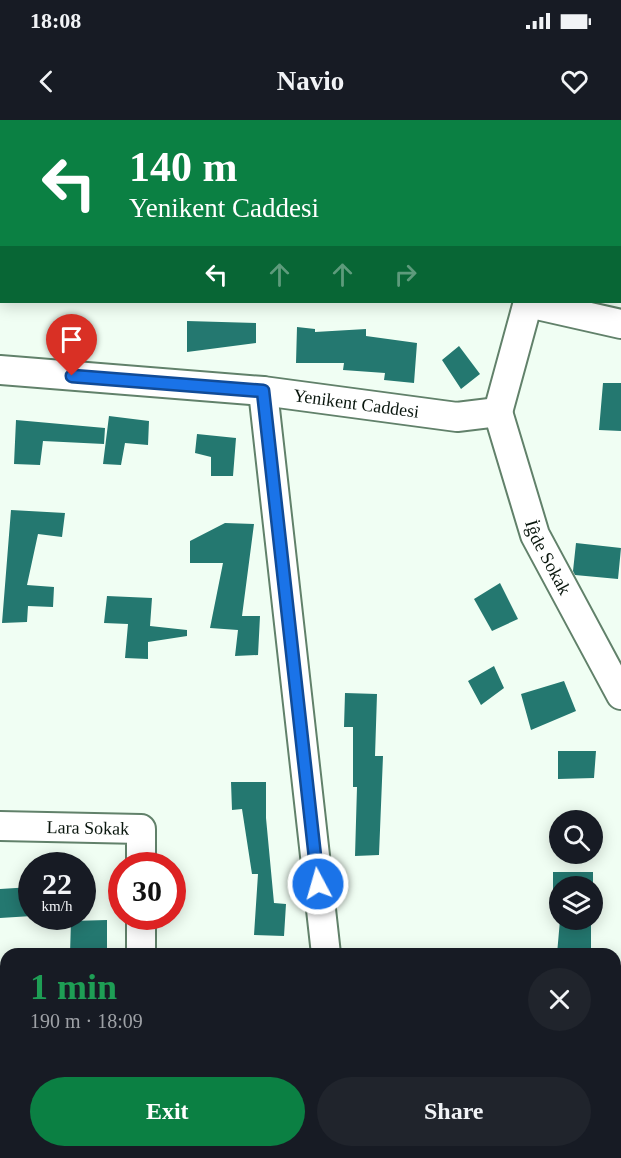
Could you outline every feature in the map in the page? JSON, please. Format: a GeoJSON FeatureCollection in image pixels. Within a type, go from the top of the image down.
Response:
{"type":"FeatureCollection","features":[{"type":"Feature","properties":{"kind":"street"},"geometry":{"type":"LineString","coordinates":[[498,412],[528,303]]}},
{"type":"Feature","properties":{"kind":"street"},"geometry":{"type":"LineString","coordinates":[[532,303],[621,324]]}},
{"type":"Feature","properties":{"kind":"street","name":"Yenikent Caddesi"},"geometry":{"type":"LineString","coordinates":[[0,370],[263,391],[457,417],[498,412]]}},
{"type":"Feature","properties":{"kind":"street"},"geometry":{"type":"LineString","coordinates":[[263,391],[325,948]]}},
{"type":"Feature","properties":{"kind":"street","name":"İĝde Sokak"},"geometry":{"type":"LineString","coordinates":[[498,412],[535,535],[621,694]]}},
{"type":"Feature","properties":{"kind":"street","name":"Lara Sokak"},"geometry":{"type":"LineString","coordinates":[[0,826],[141,829],[141,852]]}},
{"type":"Feature","properties":{"kind":"street"},"geometry":{"type":"LineString","coordinates":[[141,930],[141,948]]}},
{"type":"Feature","properties":{"kind":"building"},"geometry":{"type":"Polygon","coordinates":[[[187,321],[256,323],[256,343],[187,352],[187,321]]]}},
{"type":"Feature","properties":{"kind":"building"},"geometry":{"type":"Polygon","coordinates":[[[297,327],[315,329],[315,332],[366,329],[366,336],[417,343],[414,383],[384,380],[385,373],[343,370],[344,363],[296,363],[297,327]]]}},
{"type":"Feature","properties":{"kind":"building"},"geometry":{"type":"Polygon","coordinates":[[[459,346],[480,374],[461,389],[442,360],[459,346]]]}},
{"type":"Feature","properties":{"kind":"building"},"geometry":{"type":"Polygon","coordinates":[[[603,383],[621,383],[621,431],[599,430],[603,383]]]}},
{"type":"Feature","properties":{"kind":"building"},"geometry":{"type":"Polygon","coordinates":[[[109,416],[149,421],[148,445],[125,443],[121,465],[103,464],[109,416]]]}},
{"type":"Feature","properties":{"kind":"building"},"geometry":{"type":"Polygon","coordinates":[[[16,420],[105,428],[104,444],[43,441],[40,465],[14,464],[16,420]]]}},
{"type":"Feature","properties":{"kind":"building"},"geometry":{"type":"Polygon","coordinates":[[[197,434],[236,438],[233,476],[211,476],[211,457],[195,453],[197,434]]]}},
{"type":"Feature","properties":{"kind":"building"},"geometry":{"type":"Polygon","coordinates":[[[11,510],[65,513],[62,537],[38,534],[27,585],[54,587],[53,607],[28,606],[27,622],[2,623],[11,510]]]}},
{"type":"Feature","properties":{"kind":"building"},"geometry":{"type":"Polygon","coordinates":[[[225,523],[254,524],[242,616],[260,616],[258,655],[235,656],[238,630],[210,628],[223,563],[190,563],[190,541],[225,523]]]}},
{"type":"Feature","properties":{"kind":"building"},"geometry":{"type":"Polygon","coordinates":[[[576,543],[621,548],[618,579],[575,575],[573,571],[576,543]]]}},
{"type":"Feature","properties":{"kind":"building"},"geometry":{"type":"Polygon","coordinates":[[[500,583],[518,619],[492,631],[474,599],[500,583]]]}},
{"type":"Feature","properties":{"kind":"building"},"geometry":{"type":"Polygon","coordinates":[[[107,596],[152,598],[150,626],[187,630],[187,636],[148,642],[148,659],[125,658],[128,624],[104,623],[107,596]]]}},
{"type":"Feature","properties":{"kind":"building"},"geometry":{"type":"Polygon","coordinates":[[[494,666],[504,688],[481,705],[468,681],[494,666]]]}},
{"type":"Feature","properties":{"kind":"building"},"geometry":{"type":"Polygon","coordinates":[[[564,681],[576,711],[531,730],[521,694],[564,681]]]}},
{"type":"Feature","properties":{"kind":"building"},"geometry":{"type":"Polygon","coordinates":[[[345,693],[377,694],[375,756],[383,756],[379,855],[355,856],[357,787],[353,787],[353,727],[344,727],[345,693]]]}},
{"type":"Feature","properties":{"kind":"building"},"geometry":{"type":"Polygon","coordinates":[[[558,751],[596,751],[594,778],[558,779],[558,751]]]}},
{"type":"Feature","properties":{"kind":"building"},"geometry":{"type":"Polygon","coordinates":[[[231,782],[266,782],[266,818],[274,903],[286,904],[284,936],[254,935],[258,874],[252,874],[242,809],[232,810],[231,782]]]}},
{"type":"Feature","properties":{"kind":"building"},"geometry":{"type":"Polygon","coordinates":[[[553,872],[593,872],[593,876],[553,876],[553,872]]]}},
{"type":"Feature","properties":{"kind":"building"},"geometry":{"type":"Polygon","coordinates":[[[18,888],[18,917],[0,918],[0,889],[18,888]]]}},
{"type":"Feature","properties":{"kind":"building"},"geometry":{"type":"Polygon","coordinates":[[[96,920],[107,920],[107,948],[70,948],[71,930],[96,930],[96,920]]]}},
{"type":"Feature","properties":{"kind":"building"},"geometry":{"type":"Polygon","coordinates":[[[559,930],[591,930],[591,948],[558,948],[559,930]]]}},
{"type":"Feature","properties":{"kind":"route"},"geometry":{"type":"LineString","coordinates":[[72,376],[263,391],[318,884]]}}]}
